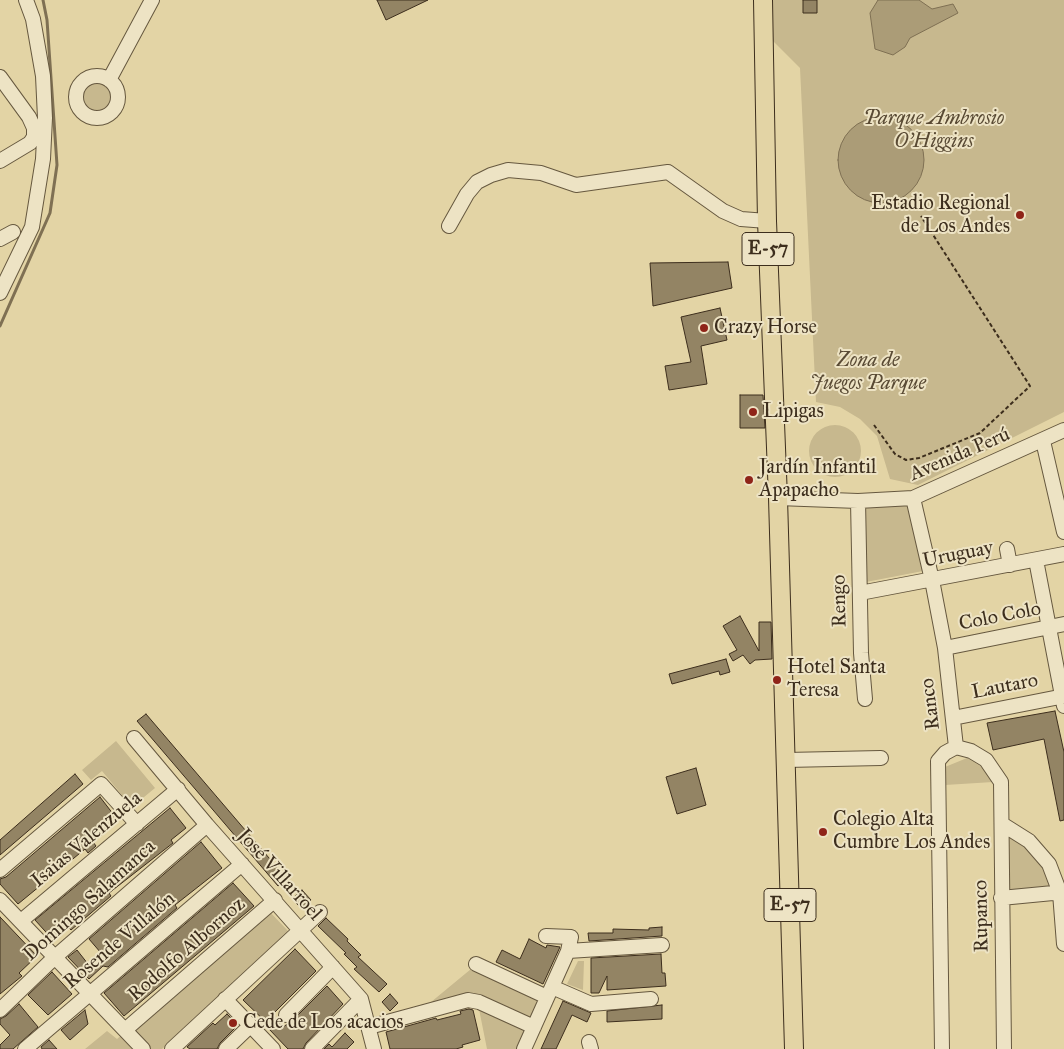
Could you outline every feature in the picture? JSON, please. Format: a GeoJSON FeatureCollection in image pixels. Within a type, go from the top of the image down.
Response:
{"type":"FeatureCollection","features":[{"type":"Feature","properties":{"kind":"main road","name":"E-57"},"geometry":{"type":"LineString","coordinates":[[763,0],[767,221],[778,498],[794,1049]]}},
{"type":"Feature","properties":{"kind":"street"},"geometry":{"type":"LineString","coordinates":[[0,294],[32,226],[43,160],[45,118],[43,76],[33,19],[26,0]]}},
{"type":"Feature","properties":{"kind":"street"},"geometry":{"type":"LineString","coordinates":[[109,80],[152,0]]}},
{"type":"Feature","properties":{"kind":"street"},"geometry":{"type":"LineString","coordinates":[[0,77],[29,117],[34,128],[34,137],[30,143],[0,162]]}},
{"type":"Feature","properties":{"kind":"street"},"geometry":{"type":"LineString","coordinates":[[449,226],[467,194],[477,182],[508,170],[541,173],[576,185],[668,172],[723,211],[741,219],[767,221]]}},
{"type":"Feature","properties":{"kind":"street"},"geometry":{"type":"LineString","coordinates":[[0,239],[13,232]]}},
{"type":"Feature","properties":{"kind":"street","name":"Avenida Perú"},"geometry":{"type":"LineString","coordinates":[[778,498],[858,501],[913,498],[1064,430]]}},
{"type":"Feature","properties":{"kind":"street"},"geometry":{"type":"LineString","coordinates":[[1043,441],[1064,532]]}},
{"type":"Feature","properties":{"kind":"street","name":"Ranco"},"geometry":{"type":"LineString","coordinates":[[913,498],[945,648],[956,747],[945,753],[938,761],[942,1049]]}},
{"type":"Feature","properties":{"kind":"street","name":"Rengo"},"geometry":{"type":"LineString","coordinates":[[858,501],[865,700]]}},
{"type":"Feature","properties":{"kind":"street"},"geometry":{"type":"LineString","coordinates":[[1007,549],[1010,565]]}},
{"type":"Feature","properties":{"kind":"street","name":"Uruguay"},"geometry":{"type":"LineString","coordinates":[[860,593],[1064,554]]}},
{"type":"Feature","properties":{"kind":"street"},"geometry":{"type":"LineString","coordinates":[[1036,560],[1063,699]]}},
{"type":"Feature","properties":{"kind":"street","name":"Colo Colo"},"geometry":{"type":"LineString","coordinates":[[945,648],[1064,624]]}},
{"type":"Feature","properties":{"kind":"street","name":"Lautaro"},"geometry":{"type":"LineString","coordinates":[[953,718],[1063,699]]}},
{"type":"Feature","properties":{"kind":"street","name":"José Villarroel"},"geometry":{"type":"LineString","coordinates":[[134,738],[207,825],[361,999],[374,1049]]}},
{"type":"Feature","properties":{"kind":"street","name":"Rupanco"},"geometry":{"type":"LineString","coordinates":[[956,747],[971,751],[986,760],[1001,782],[1004,1049]]}},
{"type":"Feature","properties":{"kind":"street"},"geometry":{"type":"LineString","coordinates":[[786,760],[880,758]]}},
{"type":"Feature","properties":{"kind":"street"},"geometry":{"type":"LineString","coordinates":[[0,870],[101,784],[137,824]]}},
{"type":"Feature","properties":{"kind":"street","name":"Isaias Valenzuela"},"geometry":{"type":"LineString","coordinates":[[21,921],[178,789]]}},
{"type":"Feature","properties":{"kind":"street"},"geometry":{"type":"LineString","coordinates":[[1002,824],[1029,840],[1050,864],[1062,892],[1064,944]]}},
{"type":"Feature","properties":{"kind":"street","name":"Domingo Salamanca"},"geometry":{"type":"LineString","coordinates":[[0,1010],[55,957],[207,825]]}},
{"type":"Feature","properties":{"kind":"street","name":"Rosende Villalón"},"geometry":{"type":"LineString","coordinates":[[25,1049],[89,992],[242,864]]}},
{"type":"Feature","properties":{"kind":"street"},"geometry":{"type":"LineString","coordinates":[[1001,898],[1062,892]]}},
{"type":"Feature","properties":{"kind":"street"},"geometry":{"type":"LineString","coordinates":[[0,900],[143,1049]]}},
{"type":"Feature","properties":{"kind":"street","name":"Rodolfo Albornoz"},"geometry":{"type":"LineString","coordinates":[[125,1030],[275,900]]}},
{"type":"Feature","properties":{"kind":"street"},"geometry":{"type":"LineString","coordinates":[[172,1049],[320,912]]}},
{"type":"Feature","properties":{"kind":"street"},"geometry":{"type":"LineString","coordinates":[[524,1049],[568,951],[571,937],[546,936]]}},
{"type":"Feature","properties":{"kind":"street"},"geometry":{"type":"LineString","coordinates":[[568,951],[662,946]]}},
{"type":"Feature","properties":{"kind":"street"},"geometry":{"type":"LineString","coordinates":[[476,964],[549,992],[591,1004],[651,999]]}},
{"type":"Feature","properties":{"kind":"street"},"geometry":{"type":"LineString","coordinates":[[286,1014],[332,967]]}},
{"type":"Feature","properties":{"kind":"street"},"geometry":{"type":"LineString","coordinates":[[312,1049],[361,999]]}},
{"type":"Feature","properties":{"kind":"street"},"geometry":{"type":"LineString","coordinates":[[225,1000],[273,1049]]}},
{"type":"Feature","properties":{"kind":"street"},"geometry":{"type":"LineString","coordinates":[[368,1026],[468,1000],[479,1002],[534,1027]]}},
{"type":"Feature","properties":{"kind":"street"},"geometry":{"type":"LineString","coordinates":[[226,1049],[250,1026]]}},
{"type":"Feature","properties":{"kind":"path"},"geometry":{"type":"LineString","coordinates":[[874,425],[895,454],[906,460],[919,458],[980,433],[1030,386],[921,216]]}},
{"type":"Feature","properties":{"kind":"green space","name":"Parque Ambrosio O'Higgins"},"geometry":{"type":"Polygon","coordinates":[[[769,0],[1064,0],[1064,412],[918,485],[890,479],[877,436],[860,419],[840,407],[816,402],[800,68],[771,39],[769,0]]]}},
{"type":"Feature","properties":{"kind":"green space"},"geometry":{"type":"Polygon","coordinates":[[[97,80],[109,85],[114,97],[109,109],[97,114],[85,109],[80,97],[85,85],[97,80]]]}},
{"type":"Feature","properties":{"kind":"green space"},"geometry":{"type":"Polygon","coordinates":[[[835,425],[849,429],[857,437],[861,451],[857,465],[849,473],[835,477],[821,473],[813,465],[809,451],[813,437],[821,429],[835,425]]]}},
{"type":"Feature","properties":{"kind":"green space"},"geometry":{"type":"Polygon","coordinates":[[[908,503],[923,571],[866,582],[863,507],[908,503]]]}},
{"type":"Feature","properties":{"kind":"green space"},"geometry":{"type":"Polygon","coordinates":[[[116,741],[155,788],[132,807],[102,771],[91,780],[82,770],[116,741]]]}},
{"type":"Feature","properties":{"kind":"green space"},"geometry":{"type":"Polygon","coordinates":[[[967,758],[980,766],[993,778],[993,782],[945,785],[945,767],[967,758]]]}},
{"type":"Feature","properties":{"kind":"green space"},"geometry":{"type":"Polygon","coordinates":[[[1007,831],[1025,843],[1045,867],[1055,889],[1006,893],[1007,831]]]}},
{"type":"Feature","properties":{"kind":"green space"},"geometry":{"type":"Polygon","coordinates":[[[269,911],[289,932],[162,1049],[85,1049],[107,1031],[117,1039],[269,911]]]}},
{"type":"Feature","properties":{"kind":"green space"},"geometry":{"type":"Polygon","coordinates":[[[578,961],[584,961],[583,990],[567,984],[578,961]]]}},
{"type":"Feature","properties":{"kind":"green space"},"geometry":{"type":"Polygon","coordinates":[[[471,969],[541,999],[531,1021],[478,996],[425,1007],[471,969]]]}},
{"type":"Feature","properties":{"kind":"green space"},"geometry":{"type":"Polygon","coordinates":[[[479,1009],[525,1030],[516,1049],[487,1049],[479,1009]]]}},
{"type":"Feature","properties":{"kind":"shaded area"},"geometry":{"type":"Polygon","coordinates":[[[878,0],[919,0],[932,9],[953,4],[958,13],[910,38],[905,47],[893,55],[875,49],[870,13],[878,0]]]}},
{"type":"Feature","properties":{"kind":"shaded area"},"geometry":{"type":"Polygon","coordinates":[[[881,117],[898,120],[912,129],[921,143],[924,160],[921,177],[912,191],[898,200],[881,203],[864,200],[850,191],[841,177],[838,160],[841,143],[850,129],[864,120],[881,117]]]}},
{"type":"Feature","properties":{"kind":"building"},"geometry":{"type":"Polygon","coordinates":[[[377,0],[428,0],[386,20],[377,0]]]}},
{"type":"Feature","properties":{"kind":"building"},"geometry":{"type":"Polygon","coordinates":[[[803,0],[817,0],[817,13],[803,13],[803,0]]]}},
{"type":"Feature","properties":{"kind":"building"},"geometry":{"type":"Polygon","coordinates":[[[728,262],[732,288],[653,306],[650,263],[728,262]]]}},
{"type":"Feature","properties":{"kind":"building"},"geometry":{"type":"Polygon","coordinates":[[[720,308],[727,340],[701,346],[707,384],[669,390],[665,366],[691,362],[681,317],[720,308]]]}},
{"type":"Feature","properties":{"kind":"building","name":"Lipigas"},"geometry":{"type":"Polygon","coordinates":[[[740,395],[763,395],[765,428],[740,428],[740,395]]]}},
{"type":"Feature","properties":{"kind":"building"},"geometry":{"type":"Polygon","coordinates":[[[740,616],[759,651],[759,622],[771,622],[772,659],[755,660],[750,664],[743,655],[733,661],[729,654],[737,650],[723,626],[740,616]]]}},
{"type":"Feature","properties":{"kind":"building"},"geometry":{"type":"Polygon","coordinates":[[[726,659],[730,672],[720,675],[719,671],[672,684],[669,674],[726,659]]]}},
{"type":"Feature","properties":{"kind":"building"},"geometry":{"type":"Polygon","coordinates":[[[1055,711],[1064,752],[1064,820],[1060,821],[1044,739],[993,750],[987,723],[1055,711]]]}},
{"type":"Feature","properties":{"kind":"building"},"geometry":{"type":"Polygon","coordinates":[[[146,714],[287,879],[278,886],[137,721],[146,714]]]}},
{"type":"Feature","properties":{"kind":"building"},"geometry":{"type":"Polygon","coordinates":[[[696,768],[706,805],[677,814],[666,777],[696,768]]]}},
{"type":"Feature","properties":{"kind":"building"},"geometry":{"type":"Polygon","coordinates":[[[75,774],[83,784],[0,855],[0,840],[75,774]]]}},
{"type":"Feature","properties":{"kind":"building"},"geometry":{"type":"Polygon","coordinates":[[[100,797],[117,819],[101,832],[103,834],[93,842],[96,846],[88,853],[85,849],[18,904],[0,884],[0,879],[6,877],[100,797]]]}},
{"type":"Feature","properties":{"kind":"building"},"geometry":{"type":"Polygon","coordinates":[[[170,808],[186,828],[171,840],[173,843],[109,893],[111,896],[71,930],[69,928],[54,941],[35,920],[170,808]]]}},
{"type":"Feature","properties":{"kind":"building"},"geometry":{"type":"Polygon","coordinates":[[[201,842],[222,868],[175,905],[177,908],[108,967],[103,966],[89,979],[68,957],[77,950],[88,964],[101,953],[89,939],[201,842]]]}},
{"type":"Feature","properties":{"kind":"building"},"geometry":{"type":"Polygon","coordinates":[[[233,883],[254,906],[124,1016],[104,993],[233,883]]]}},
{"type":"Feature","properties":{"kind":"building"},"geometry":{"type":"Polygon","coordinates":[[[302,890],[311,900],[302,909],[292,899],[302,890]]]}},
{"type":"Feature","properties":{"kind":"building"},"geometry":{"type":"Polygon","coordinates":[[[0,917],[37,956],[19,973],[22,976],[0,994],[0,917]]]}},
{"type":"Feature","properties":{"kind":"building"},"geometry":{"type":"Polygon","coordinates":[[[326,918],[348,939],[347,941],[361,955],[358,957],[387,984],[379,992],[354,969],[357,967],[344,954],[346,953],[318,926],[326,918]]]}},
{"type":"Feature","properties":{"kind":"building"},"geometry":{"type":"Polygon","coordinates":[[[662,927],[662,936],[589,941],[588,933],[613,933],[613,929],[649,930],[649,928],[662,927]]]}},
{"type":"Feature","properties":{"kind":"building"},"geometry":{"type":"Polygon","coordinates":[[[529,939],[546,948],[547,945],[560,947],[543,984],[496,962],[502,950],[520,959],[529,939]]]}},
{"type":"Feature","properties":{"kind":"building"},"geometry":{"type":"Polygon","coordinates":[[[295,949],[316,971],[272,1015],[283,1027],[292,1021],[327,986],[343,1004],[306,1043],[303,1049],[288,1049],[269,1029],[271,1027],[243,1000],[295,949]]]}},
{"type":"Feature","properties":{"kind":"building"},"geometry":{"type":"Polygon","coordinates":[[[661,954],[662,973],[665,973],[666,986],[607,990],[607,976],[599,993],[591,993],[591,958],[661,954]]]}},
{"type":"Feature","properties":{"kind":"building"},"geometry":{"type":"Polygon","coordinates":[[[52,972],[72,994],[48,1015],[28,995],[52,972]]]}},
{"type":"Feature","properties":{"kind":"building"},"geometry":{"type":"Polygon","coordinates":[[[390,994],[398,1003],[390,1011],[382,1002],[390,994]]]}},
{"type":"Feature","properties":{"kind":"building"},"geometry":{"type":"Polygon","coordinates":[[[563,1001],[591,1013],[587,1022],[572,1015],[556,1049],[541,1049],[563,1001]]]}},
{"type":"Feature","properties":{"kind":"building"},"geometry":{"type":"Polygon","coordinates":[[[19,1004],[38,1027],[13,1049],[0,1049],[0,1045],[10,1035],[0,1024],[0,1019],[19,1004]]]}},
{"type":"Feature","properties":{"kind":"building"},"geometry":{"type":"Polygon","coordinates":[[[662,1005],[662,1019],[607,1022],[607,1011],[662,1005]]]}},
{"type":"Feature","properties":{"kind":"building"},"geometry":{"type":"Polygon","coordinates":[[[85,1010],[88,1024],[70,1040],[61,1030],[85,1010]]]}},
{"type":"Feature","properties":{"kind":"building"},"geometry":{"type":"Polygon","coordinates":[[[473,1010],[480,1040],[462,1045],[463,1047],[456,1049],[390,1049],[386,1032],[436,1018],[437,1020],[461,1014],[460,1011],[473,1010]]]}},
{"type":"Feature","properties":{"kind":"building"},"geometry":{"type":"Polygon","coordinates":[[[227,1014],[238,1025],[220,1043],[217,1049],[190,1049],[187,1047],[213,1023],[215,1025],[227,1014]]]}},
{"type":"Feature","properties":{"kind":"building"},"geometry":{"type":"Polygon","coordinates":[[[345,1033],[354,1042],[347,1049],[324,1049],[329,1044],[332,1047],[345,1033]]]}},
{"type":"Feature","properties":{"kind":"building"},"geometry":{"type":"Polygon","coordinates":[[[49,1040],[57,1049],[42,1049],[41,1047],[49,1040]]]}},
{"type":"Feature","properties":{"kind":"waterway"},"geometry":{"type":"LineString","coordinates":[[0,326],[50,213],[57,165],[47,20],[43,0]]}},
{"type":"Feature","properties":{"kind":"place","name":"Estadio Regional de Los Andes"},"geometry":{"type":"Point","coordinates":[1020,215]}},
{"type":"Feature","properties":{"kind":"place","name":"Crazy Horse"},"geometry":{"type":"Point","coordinates":[704,328]}},
{"type":"Feature","properties":{"kind":"place","name":"Lipigas"},"geometry":{"type":"Point","coordinates":[753,412]}},
{"type":"Feature","properties":{"kind":"place","name":"Jardín Infantil Apapacho"},"geometry":{"type":"Point","coordinates":[749,480]}},
{"type":"Feature","properties":{"kind":"place","name":"Hotel Santa Teresa"},"geometry":{"type":"Point","coordinates":[777,680]}},
{"type":"Feature","properties":{"kind":"place","name":"Colegio Alta Cumbre Los Andes"},"geometry":{"type":"Point","coordinates":[823,832]}},
{"type":"Feature","properties":{"kind":"place","name":"Cede de Los acacios"},"geometry":{"type":"Point","coordinates":[233,1023]}},
{"type":"Feature","properties":{"kind":"park label","name":"Zona de Juegos Parque"},"geometry":{"type":"Point","coordinates":[868,372]}}]}
